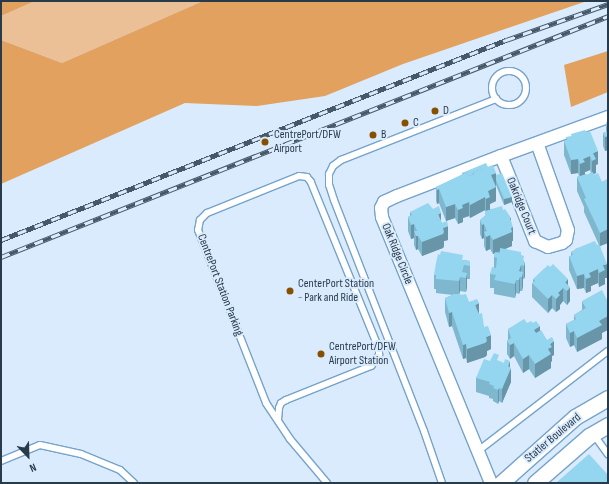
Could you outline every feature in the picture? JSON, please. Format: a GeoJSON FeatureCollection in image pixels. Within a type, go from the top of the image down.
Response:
{"type":"FeatureCollection","features":[{"type":"Feature","properties":{"kind":"street","name":"Oak Ridge Circle"},"geometry":{"type":"LineString","coordinates":[[491,483],[382,217],[381,208],[384,202],[501,156],[608,117]]}},
{"type":"Feature","properties":{"kind":"street","name":"Oakridge Court"},"geometry":{"type":"LineString","coordinates":[[501,156],[535,240],[548,247],[562,243],[566,240],[568,230],[537,143]]}},
{"type":"Feature","properties":{"kind":"street","name":"Statler Boulevard"},"geometry":{"type":"LineString","coordinates":[[501,483],[575,417],[608,398]]}},
{"type":"Feature","properties":{"kind":"street"},"geometry":{"type":"LineString","coordinates":[[575,417],[591,435]]}},
{"type":"Feature","properties":{"kind":"street","name":"Statler Boulevard"},"geometry":{"type":"LineString","coordinates":[[536,483],[591,435],[608,425]]}},
{"type":"Feature","properties":{"kind":"lane"},"geometry":{"type":"LineString","coordinates":[[506,71],[512,71],[522,76],[525,81],[527,91],[520,102],[504,105],[496,99],[492,88],[496,77],[506,71]]}},
{"type":"Feature","properties":{"kind":"lane"},"geometry":{"type":"LineString","coordinates":[[442,483],[424,431],[334,200],[329,185],[329,174],[333,166],[340,160],[496,99]]}},
{"type":"Feature","properties":{"kind":"lane","name":"CentrePort Station Parking"},"geometry":{"type":"LineString","coordinates":[[278,420],[281,403],[371,366],[379,355],[379,349],[311,182],[307,177],[300,176],[207,213],[202,216],[198,225],[201,238],[266,403],[290,438],[327,483]]}},
{"type":"Feature","properties":{"kind":"lane"},"geometry":{"type":"LineString","coordinates":[[478,451],[608,351]]}},
{"type":"Feature","properties":{"kind":"lane"},"geometry":{"type":"LineString","coordinates":[[591,435],[608,454]]}},
{"type":"Feature","properties":{"kind":"lane"},"geometry":{"type":"LineString","coordinates":[[1,461],[40,445],[81,454],[120,470],[134,483]]}},
{"type":"Feature","properties":{"kind":"shaded area"},"geometry":{"type":"Polygon","coordinates":[[[1,1],[35,1],[1,16],[1,1]]]}},
{"type":"Feature","properties":{"kind":"shaded area"},"geometry":{"type":"Polygon","coordinates":[[[35,1],[203,1],[62,63],[1,40],[1,16],[35,1]]]}},
{"type":"Feature","properties":{"kind":"shaded area"},"geometry":{"type":"Polygon","coordinates":[[[203,1],[587,1],[403,64],[325,96],[257,106],[185,103],[1,184],[1,40],[62,63],[203,1]]]}},
{"type":"Feature","properties":{"kind":"shaded area"},"geometry":{"type":"Polygon","coordinates":[[[608,51],[608,92],[571,107],[564,65],[608,51]]]}},
{"type":"Feature","properties":{"kind":"building"},"geometry":{"type":"Polygon","coordinates":[[[585,130],[586,132],[590,131],[598,151],[593,153],[596,159],[592,161],[590,156],[583,159],[585,162],[580,164],[578,159],[571,160],[564,141],[567,140],[566,137],[571,136],[572,138],[571,134],[585,130]]]}},
{"type":"Feature","properties":{"kind":"building"},"geometry":{"type":"Polygon","coordinates":[[[608,131],[608,136],[605,137],[603,133],[608,131]]]}},
{"type":"Feature","properties":{"kind":"building"},"geometry":{"type":"Polygon","coordinates":[[[486,163],[488,167],[473,172],[470,176],[467,172],[462,174],[462,173],[486,163]]]}},
{"type":"Feature","properties":{"kind":"building"},"geometry":{"type":"Polygon","coordinates":[[[493,165],[496,173],[491,175],[496,187],[488,191],[490,197],[486,199],[485,197],[470,205],[469,202],[462,205],[463,208],[458,210],[455,204],[446,207],[439,189],[437,190],[436,187],[467,172],[470,176],[474,174],[473,172],[493,165]]]}},
{"type":"Feature","properties":{"kind":"building"},"geometry":{"type":"Polygon","coordinates":[[[593,172],[594,175],[598,173],[602,182],[608,179],[608,229],[600,233],[584,199],[586,198],[577,177],[593,172]]]}},
{"type":"Feature","properties":{"kind":"building"},"geometry":{"type":"Polygon","coordinates":[[[502,173],[512,197],[504,199],[496,180],[496,175],[502,173]]]}},
{"type":"Feature","properties":{"kind":"building"},"geometry":{"type":"Polygon","coordinates":[[[428,203],[433,209],[439,206],[441,213],[438,214],[442,223],[447,221],[448,226],[443,228],[443,234],[422,242],[418,236],[416,236],[414,231],[417,231],[414,224],[411,225],[408,217],[412,215],[410,212],[428,203]]]}},
{"type":"Feature","properties":{"kind":"building"},"geometry":{"type":"Polygon","coordinates":[[[502,206],[503,210],[505,209],[511,218],[513,227],[511,228],[512,232],[493,240],[490,235],[486,237],[484,232],[487,231],[484,224],[482,225],[480,220],[485,216],[485,211],[502,206]]]}},
{"type":"Feature","properties":{"kind":"building"},"geometry":{"type":"Polygon","coordinates":[[[595,241],[597,245],[599,244],[607,264],[603,265],[605,270],[599,273],[598,269],[589,273],[591,277],[586,279],[584,274],[577,276],[569,256],[573,255],[571,252],[595,241]]]}},
{"type":"Feature","properties":{"kind":"building"},"geometry":{"type":"Polygon","coordinates":[[[500,248],[521,252],[521,255],[524,256],[524,266],[521,265],[519,271],[523,272],[522,277],[520,277],[519,280],[516,280],[515,284],[494,280],[496,275],[490,274],[492,267],[496,268],[497,258],[494,257],[495,252],[500,253],[500,248]]]}},
{"type":"Feature","properties":{"kind":"building"},"geometry":{"type":"Polygon","coordinates":[[[441,251],[463,255],[462,260],[470,261],[470,266],[464,265],[462,272],[467,273],[466,278],[460,277],[459,281],[436,279],[436,275],[434,275],[436,263],[438,254],[440,255],[441,251]]]}},
{"type":"Feature","properties":{"kind":"building"},"geometry":{"type":"Polygon","coordinates":[[[553,264],[568,279],[565,282],[570,287],[567,291],[563,288],[558,293],[560,295],[556,299],[552,295],[548,299],[532,283],[535,281],[533,279],[548,265],[550,267],[553,264]]]}},
{"type":"Feature","properties":{"kind":"building"},"geometry":{"type":"Polygon","coordinates":[[[602,290],[608,302],[608,316],[599,321],[602,325],[577,338],[574,331],[570,333],[566,324],[576,319],[574,315],[586,308],[582,301],[602,290]]]}},
{"type":"Feature","properties":{"kind":"building"},"geometry":{"type":"Polygon","coordinates":[[[454,294],[466,294],[469,302],[477,299],[479,303],[475,305],[479,314],[482,313],[484,327],[488,326],[491,335],[486,337],[487,341],[485,343],[467,349],[466,344],[463,345],[452,312],[449,313],[445,298],[454,294]]]}},
{"type":"Feature","properties":{"kind":"building"},"geometry":{"type":"Polygon","coordinates":[[[524,319],[527,323],[531,321],[533,323],[536,321],[540,326],[534,330],[536,333],[541,330],[547,340],[552,337],[554,341],[550,344],[552,347],[548,349],[551,354],[535,364],[529,355],[523,359],[514,343],[510,345],[507,341],[511,338],[508,329],[524,319]]]}},
{"type":"Feature","properties":{"kind":"building"},"geometry":{"type":"Polygon","coordinates":[[[494,353],[499,355],[497,360],[504,363],[505,359],[510,361],[508,366],[511,368],[502,389],[499,388],[498,390],[489,384],[490,382],[476,378],[484,359],[490,361],[494,353]]]}},
{"type":"Feature","properties":{"kind":"building"},"geometry":{"type":"Polygon","coordinates":[[[589,454],[608,475],[608,483],[556,483],[589,454]]]}},
{"type":"Feature","properties":{"kind":"railway"},"geometry":{"type":"LineString","coordinates":[[1,240],[506,40],[608,4]]}},
{"type":"Feature","properties":{"kind":"railway"},"geometry":{"type":"LineString","coordinates":[[1,257],[608,16]]}},
{"type":"Feature","properties":{"kind":"place","name":"D"},"geometry":{"type":"Point","coordinates":[435,111]}},
{"type":"Feature","properties":{"kind":"place","name":"C"},"geometry":{"type":"Point","coordinates":[405,123]}},
{"type":"Feature","properties":{"kind":"place","name":"B"},"geometry":{"type":"Point","coordinates":[373,135]}},
{"type":"Feature","properties":{"kind":"place","name":"CentrePort/DFW Airport"},"geometry":{"type":"Point","coordinates":[265,142]}},
{"type":"Feature","properties":{"kind":"place","name":"CenterPort Station - Park and Ride"},"geometry":{"type":"Point","coordinates":[290,291]}},
{"type":"Feature","properties":{"kind":"place","name":"CentrePort/DFW Airport Station"},"geometry":{"type":"Point","coordinates":[321,354]}}]}
